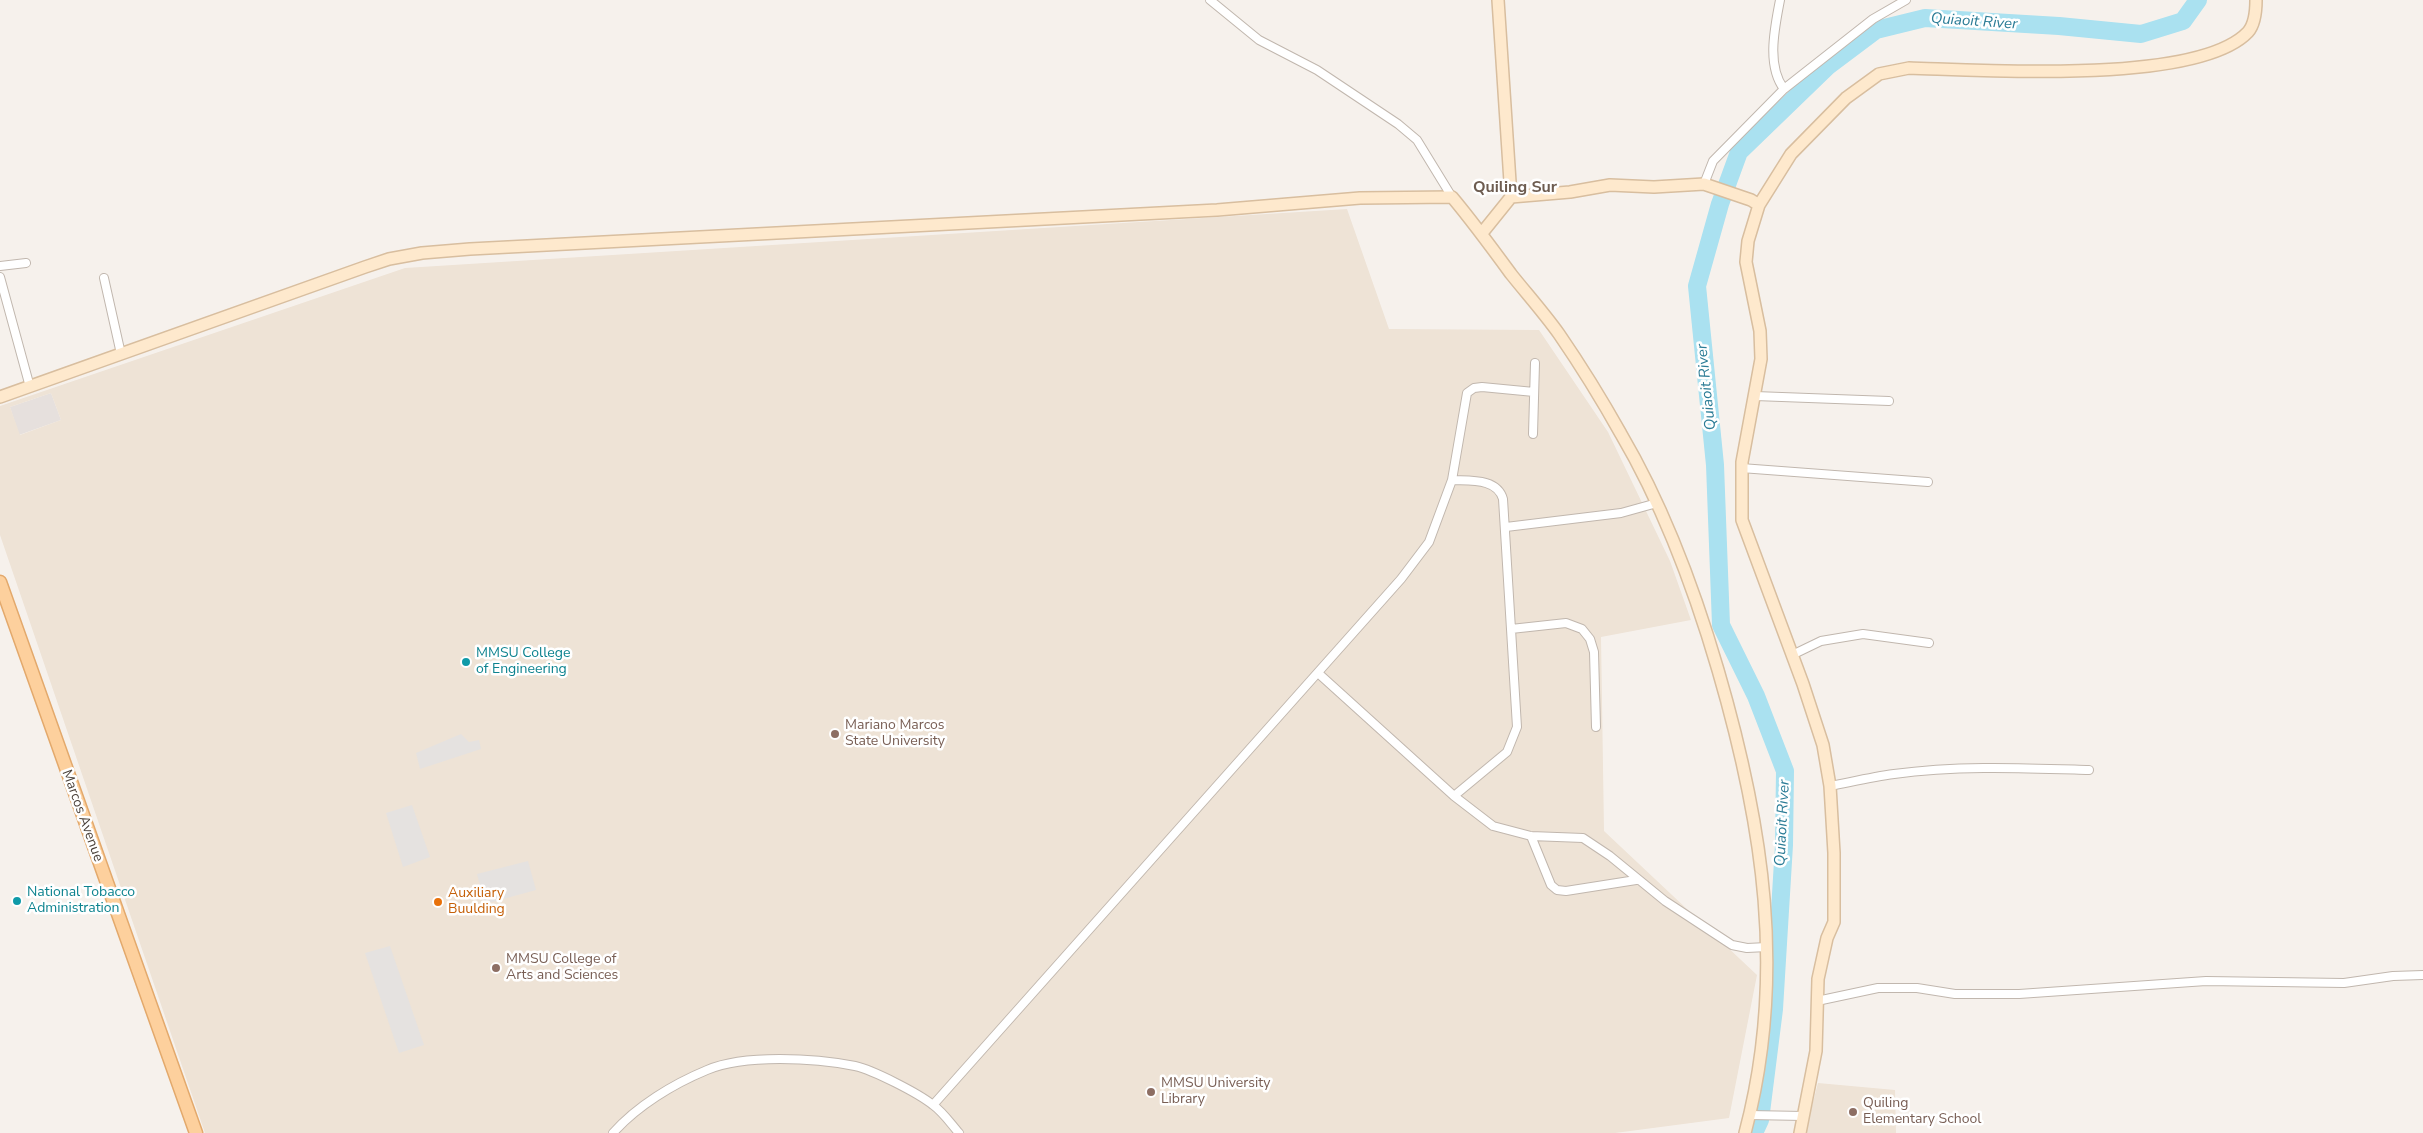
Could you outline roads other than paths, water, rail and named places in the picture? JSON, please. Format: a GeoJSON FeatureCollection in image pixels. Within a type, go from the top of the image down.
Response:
{"type":"FeatureCollection","features":[{"type":"Feature","properties":{"kind":"main road","name":"Marcos Avenue"},"geometry":{"type":"LineString","coordinates":[[0,582],[196,1133]]}},
{"type":"Feature","properties":{"kind":"street"},"geometry":{"type":"LineString","coordinates":[[1210,0],[1259,40],[1318,70],[1398,124],[1418,140],[1452,197],[1482,233],[1558,334],[1590,381],[1623,436],[1658,503],[1701,613],[1734,725],[1756,828],[1764,884],[1766,947],[1765,1017],[1754,1115],[1744,1133]]}},
{"type":"Feature","properties":{"kind":"street"},"geometry":{"type":"LineString","coordinates":[[1482,233],[1510,197],[1498,0]]}},
{"type":"Feature","properties":{"kind":"street"},"geometry":{"type":"LineString","coordinates":[[1780,0],[1774,34],[1774,68],[1779,82],[1784,89]]}},
{"type":"Feature","properties":{"kind":"street"},"geometry":{"type":"LineString","coordinates":[[1704,184],[1713,160],[1784,89],[1873,19],[1906,0]]}},
{"type":"Feature","properties":{"kind":"street"},"geometry":{"type":"LineString","coordinates":[[1800,1133],[1799,1116],[1816,1051],[1818,979],[1827,938],[1834,922],[1834,853],[1830,786],[1822,745],[1792,655],[1742,520],[1742,468],[1761,359],[1760,331],[1746,262],[1755,202],[1792,154],[1846,98],[1879,74],[1909,68],[2106,70],[2172,63],[2227,48],[2240,39],[2249,31],[2255,14],[2256,0]]}},
{"type":"Feature","properties":{"kind":"street"},"geometry":{"type":"LineString","coordinates":[[1510,197],[1570,192],[1610,185],[1704,184],[1755,202]]}},
{"type":"Feature","properties":{"kind":"street"},"geometry":{"type":"LineString","coordinates":[[0,397],[389,259],[422,253],[570,243],[1217,210],[1360,198],[1452,197]]}},
{"type":"Feature","properties":{"kind":"street"},"geometry":{"type":"LineString","coordinates":[[0,266],[26,263]]}},
{"type":"Feature","properties":{"kind":"street"},"geometry":{"type":"LineString","coordinates":[[0,277],[30,387]]}},
{"type":"Feature","properties":{"kind":"street"},"geometry":{"type":"LineString","coordinates":[[104,278],[121,354]]}},
{"type":"Feature","properties":{"kind":"street"},"geometry":{"type":"LineString","coordinates":[[1533,434],[1535,363]]}},
{"type":"Feature","properties":{"kind":"street"},"geometry":{"type":"LineString","coordinates":[[933,1105],[1401,579],[1429,542],[1452,480],[1467,392],[1474,388],[1482,387],[1534,392]]}},
{"type":"Feature","properties":{"kind":"street"},"geometry":{"type":"LineString","coordinates":[[1755,396],[1890,401]]}},
{"type":"Feature","properties":{"kind":"street"},"geometry":{"type":"LineString","coordinates":[[1742,468],[1928,482]]}},
{"type":"Feature","properties":{"kind":"street"},"geometry":{"type":"LineString","coordinates":[[1452,480],[1484,482],[1499,491],[1503,499],[1517,727],[1507,752],[1454,796]]}},
{"type":"Feature","properties":{"kind":"street"},"geometry":{"type":"LineString","coordinates":[[1506,526],[1621,513],[1658,503]]}},
{"type":"Feature","properties":{"kind":"street"},"geometry":{"type":"LineString","coordinates":[[1511,629],[1566,623],[1582,629],[1590,639],[1594,652],[1596,727]]}},
{"type":"Feature","properties":{"kind":"street"},"geometry":{"type":"LineString","coordinates":[[1792,655],[1821,641],[1863,634],[1929,643]]}},
{"type":"Feature","properties":{"kind":"street"},"geometry":{"type":"LineString","coordinates":[[1318,673],[1454,796],[1493,826],[1531,836],[1582,838],[1610,856],[1636,880],[1732,945],[1747,948],[1766,947]]}},
{"type":"Feature","properties":{"kind":"street"},"geometry":{"type":"LineString","coordinates":[[1830,786],[1894,774],[1942,770],[2023,768],[2089,770]]}},
{"type":"Feature","properties":{"kind":"street"},"geometry":{"type":"LineString","coordinates":[[1531,836],[1551,884],[1556,890],[1566,891],[1636,880]]}},
{"type":"Feature","properties":{"kind":"street"},"geometry":{"type":"LineString","coordinates":[[1817,1001],[1878,988],[1917,988],[1955,994],[2019,994],[2206,981],[2344,983],[2393,976],[2423,975]]}},
{"type":"Feature","properties":{"kind":"street"},"geometry":{"type":"LineString","coordinates":[[613,1133],[628,1117],[672,1088],[708,1069],[752,1060],[805,1060],[856,1066],[898,1085],[933,1105],[959,1133]]}},
{"type":"Feature","properties":{"kind":"street"},"geometry":{"type":"LineString","coordinates":[[1754,1115],[1799,1116]]}},
{"type":"Feature","properties":{"kind":"waterway","name":"Quiaoit River"},"geometry":{"type":"LineString","coordinates":[[1754,1133],[1760,1120],[1774,1009],[1784,845],[1785,771],[1756,696],[1721,625],[1715,465],[1697,286],[1720,204],[1739,152],[1828,66],[1876,30],[1925,18],[2059,26],[2141,34],[2183,21],[2198,0]]}},
{"type":"Feature","properties":{"kind":"place","name":"MMSU College of Engineering"},"geometry":{"type":"Point","coordinates":[466,662]}},
{"type":"Feature","properties":{"kind":"place","name":"Mariano Marcos State University"},"geometry":{"type":"Point","coordinates":[835,734]}},
{"type":"Feature","properties":{"kind":"place","name":"National Tobacco Administration"},"geometry":{"type":"Point","coordinates":[17,901]}},
{"type":"Feature","properties":{"kind":"place","name":"Auxiliary Buulding"},"geometry":{"type":"Point","coordinates":[438,902]}},
{"type":"Feature","properties":{"kind":"place","name":"MMSU College of Arts and Sciences"},"geometry":{"type":"Point","coordinates":[496,968]}},
{"type":"Feature","properties":{"kind":"place","name":"MMSU University Library"},"geometry":{"type":"Point","coordinates":[1151,1092]}},
{"type":"Feature","properties":{"kind":"place","name":"Quiling Elementary School"},"geometry":{"type":"Point","coordinates":[1853,1112]}},
{"type":"Feature","properties":{"kind":"district","name":"Quiling Sur"},"geometry":{"type":"Point","coordinates":[1515,188]}}]}
